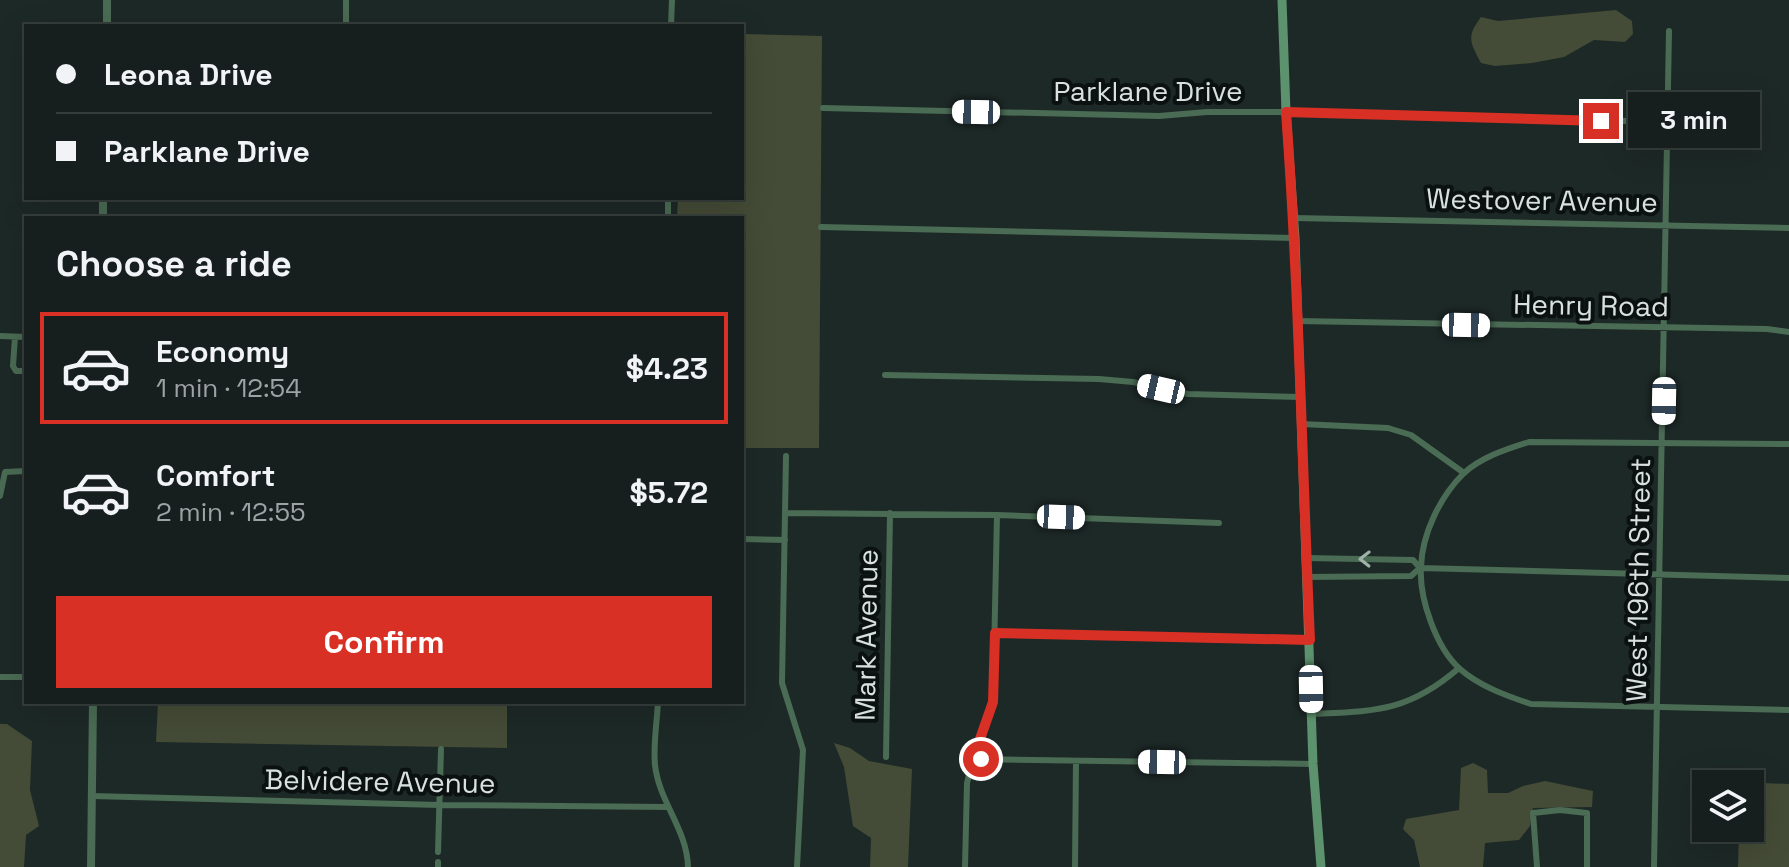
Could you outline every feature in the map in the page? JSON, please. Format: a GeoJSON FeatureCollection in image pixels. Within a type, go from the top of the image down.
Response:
{"type":"FeatureCollection","features":[{"type":"Feature","properties":{"kind":"main road"},"geometry":{"type":"LineString","coordinates":[[1282,0],[1295,238],[1313,764],[1321,867]]}},
{"type":"Feature","properties":{"kind":"street"},"geometry":{"type":"LineString","coordinates":[[107,0],[107,24]]}},
{"type":"Feature","properties":{"kind":"street"},"geometry":{"type":"LineString","coordinates":[[346,0],[346,24]]}},
{"type":"Feature","properties":{"kind":"street"},"geometry":{"type":"LineString","coordinates":[[671,24],[672,0]]}},
{"type":"Feature","properties":{"kind":"street","name":"West 196th Street"},"geometry":{"type":"LineString","coordinates":[[1654,867],[1669,31]]}},
{"type":"Feature","properties":{"kind":"street","name":"Parklane Drive"},"geometry":{"type":"LineString","coordinates":[[823,108],[1159,116],[1207,112],[1286,112],[1666,122]]}},
{"type":"Feature","properties":{"kind":"street","name":"Westover Avenue"},"geometry":{"type":"LineString","coordinates":[[1294,218],[1789,228]]}},
{"type":"Feature","properties":{"kind":"street"},"geometry":{"type":"LineString","coordinates":[[821,227],[1295,238]]}},
{"type":"Feature","properties":{"kind":"street","name":"Henry Road"},"geometry":{"type":"LineString","coordinates":[[1296,321],[1789,332]]}},
{"type":"Feature","properties":{"kind":"street"},"geometry":{"type":"LineString","coordinates":[[0,336],[24,337]]}},
{"type":"Feature","properties":{"kind":"street"},"geometry":{"type":"LineString","coordinates":[[15,337],[13,366],[16,371],[24,371]]}},
{"type":"Feature","properties":{"kind":"street"},"geometry":{"type":"LineString","coordinates":[[885,375],[1099,379],[1133,382],[1188,394],[1300,397]]}},
{"type":"Feature","properties":{"kind":"street"},"geometry":{"type":"LineString","coordinates":[[1301,424],[1388,428],[1411,435],[1464,473]]}},
{"type":"Feature","properties":{"kind":"street"},"geometry":{"type":"LineString","coordinates":[[1789,444],[1529,442],[1500,452],[1464,473],[1434,513],[1420,568],[1428,615],[1438,639],[1459,668],[1502,694],[1531,704],[1789,710]]}},
{"type":"Feature","properties":{"kind":"street"},"geometry":{"type":"LineString","coordinates":[[786,456],[782,683],[798,726],[803,750],[797,867]]}},
{"type":"Feature","properties":{"kind":"street"},"geometry":{"type":"LineString","coordinates":[[0,496],[5,472],[24,471]]}},
{"type":"Feature","properties":{"kind":"street"},"geometry":{"type":"LineString","coordinates":[[786,513],[997,515],[1219,523]]}},
{"type":"Feature","properties":{"kind":"street","name":"Mark Avenue"},"geometry":{"type":"LineString","coordinates":[[886,757],[890,513]]}},
{"type":"Feature","properties":{"kind":"street"},"geometry":{"type":"LineString","coordinates":[[965,867],[967,783],[993,702],[997,515]]}},
{"type":"Feature","properties":{"kind":"street"},"geometry":{"type":"LineString","coordinates":[[744,539],[785,540]]}},
{"type":"Feature","properties":{"kind":"street"},"geometry":{"type":"LineString","coordinates":[[1306,558],[1413,560],[1420,568]]}},
{"type":"Feature","properties":{"kind":"street"},"geometry":{"type":"LineString","coordinates":[[1307,577],[1411,576],[1420,568],[1789,578]]}},
{"type":"Feature","properties":{"kind":"street"},"geometry":{"type":"LineString","coordinates":[[995,633],[1310,640]]}},
{"type":"Feature","properties":{"kind":"street"},"geometry":{"type":"LineString","coordinates":[[1312,714],[1367,712],[1402,704],[1436,688],[1459,668]]}},
{"type":"Feature","properties":{"kind":"street"},"geometry":{"type":"LineString","coordinates":[[0,677],[24,677]]}},
{"type":"Feature","properties":{"kind":"street"},"geometry":{"type":"LineString","coordinates":[[91,867],[93,704]]}},
{"type":"Feature","properties":{"kind":"street"},"geometry":{"type":"LineString","coordinates":[[658,704],[655,766],[667,807],[679,826],[688,867]]}},
{"type":"Feature","properties":{"kind":"street"},"geometry":{"type":"LineString","coordinates":[[438,852],[441,749]]}},
{"type":"Feature","properties":{"kind":"street"},"geometry":{"type":"LineString","coordinates":[[973,759],[1313,764]]}},
{"type":"Feature","properties":{"kind":"street"},"geometry":{"type":"LineString","coordinates":[[1075,867],[1076,761]]}},
{"type":"Feature","properties":{"kind":"street","name":"Belvidere Avenue"},"geometry":{"type":"LineString","coordinates":[[92,796],[667,807]]}},
{"type":"Feature","properties":{"kind":"street"},"geometry":{"type":"LineString","coordinates":[[1537,867],[1533,813],[1560,810],[1587,813],[1587,867]]}},
{"type":"Feature","properties":{"kind":"green space"},"geometry":{"type":"Polygon","coordinates":[[[1616,10],[1632,21],[1633,34],[1625,42],[1594,40],[1564,57],[1495,66],[1481,63],[1471,40],[1481,17],[1498,21],[1616,10]]]}},
{"type":"Feature","properties":{"kind":"green space"},"geometry":{"type":"Polygon","coordinates":[[[744,34],[822,36],[819,448],[744,448],[744,216],[677,216],[678,200],[744,200],[744,34]]]}},
{"type":"Feature","properties":{"kind":"green space"},"geometry":{"type":"Polygon","coordinates":[[[158,704],[507,704],[507,748],[156,742],[158,704]]]}},
{"type":"Feature","properties":{"kind":"green space"},"geometry":{"type":"Polygon","coordinates":[[[0,724],[7,724],[32,741],[30,790],[39,826],[26,835],[24,867],[0,867],[0,724]]]}},
{"type":"Feature","properties":{"kind":"green space"},"geometry":{"type":"Polygon","coordinates":[[[834,743],[850,748],[869,761],[912,769],[908,867],[870,867],[871,838],[853,826],[844,767],[834,743]]]}},
{"type":"Feature","properties":{"kind":"green space"},"geometry":{"type":"Polygon","coordinates":[[[1473,763],[1487,770],[1488,793],[1508,793],[1545,781],[1593,791],[1592,807],[1533,808],[1530,826],[1519,840],[1485,843],[1483,867],[1420,867],[1414,840],[1403,829],[1406,819],[1459,810],[1461,768],[1473,763]]]}},
{"type":"Feature","properties":{"kind":"green space"},"geometry":{"type":"Polygon","coordinates":[[[1764,783],[1789,784],[1789,867],[1738,867],[1739,842],[1764,842],[1764,783]]]}},
{"type":"Feature","properties":{"kind":"route"},"geometry":{"type":"LineString","coordinates":[[981,759],[973,759],[993,702],[995,633],[1310,640],[1295,238],[1286,112],[1601,121]]}}]}
